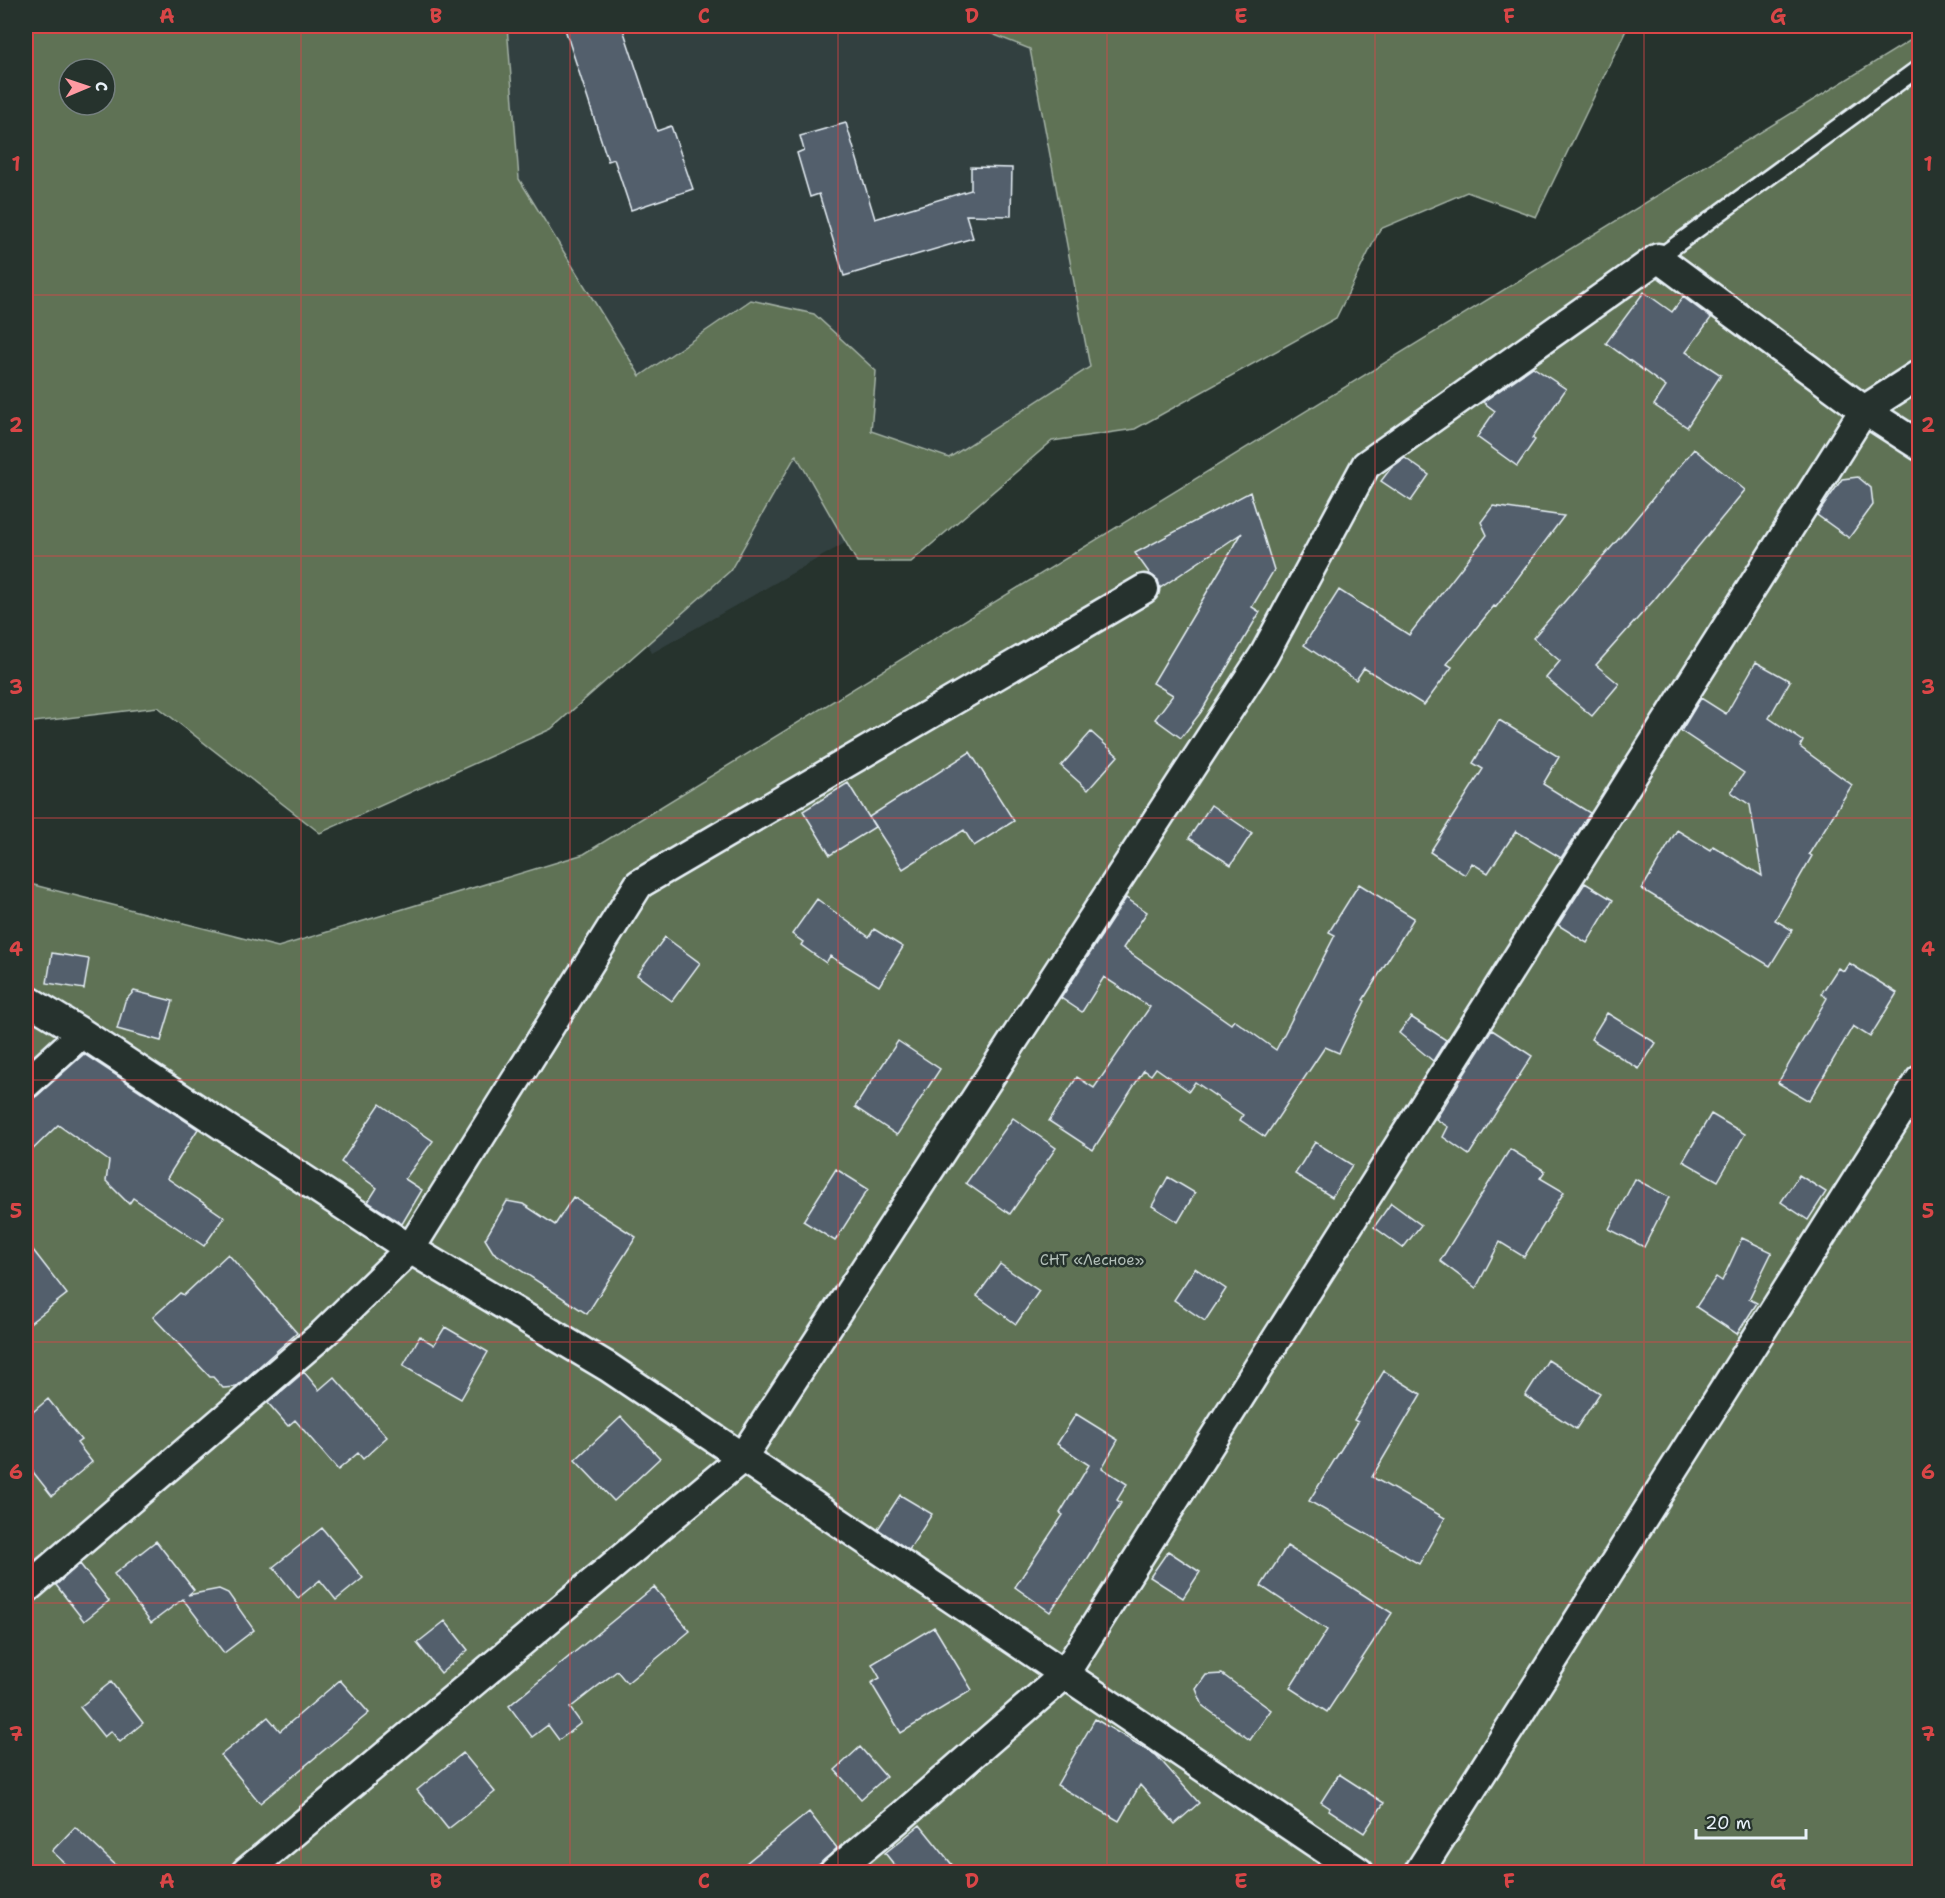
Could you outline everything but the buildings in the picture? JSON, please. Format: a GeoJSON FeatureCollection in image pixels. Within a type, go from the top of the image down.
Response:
{"type":"FeatureCollection","features":[{"type":"Feature","properties":{"kind":"street"},"geometry":{"type":"LineString","coordinates":[[246,1872],[742,1458],[1264,655],[1366,465],[1658,258],[1864,410],[1920,446]]}},
{"type":"Feature","properties":{"kind":"street"},"geometry":{"type":"LineString","coordinates":[[834,1872],[1064,1675],[1864,410],[1920,374]]}},
{"type":"Feature","properties":{"kind":"street"},"geometry":{"type":"LineString","coordinates":[[26,1589],[324,1333],[410,1249],[639,884],[1144,589]]}},
{"type":"Feature","properties":{"kind":"street"},"geometry":{"type":"LineString","coordinates":[[26,999],[82,1033],[410,1249],[608,1367],[1359,1872]]}},
{"type":"Feature","properties":{"kind":"street"},"geometry":{"type":"LineString","coordinates":[[26,1084],[82,1033]]}},
{"type":"Feature","properties":{"kind":"street"},"geometry":{"type":"LineString","coordinates":[[1419,1872],[1920,1080]]}},
{"type":"Feature","properties":{"kind":"lane"},"geometry":{"type":"LineString","coordinates":[[1658,258],[1920,67]]}},
{"type":"Feature","properties":{"kind":"shaded area"},"geometry":{"type":"Polygon","coordinates":[[[361,26],[1273,26],[1374,242],[652,653],[361,26]]]}},
{"type":"Feature","properties":{"kind":"green space"},"geometry":{"type":"Polygon","coordinates":[[[26,26],[507,26],[519,179],[640,376],[751,300],[814,314],[876,371],[871,431],[949,458],[1090,367],[1030,49],[972,26],[1628,26],[1536,217],[1467,192],[1380,229],[1336,318],[1135,429],[1052,441],[911,562],[857,562],[796,455],[730,571],[551,729],[320,833],[158,707],[26,723],[26,26]]]}},
{"type":"Feature","properties":{"kind":"green space","name":"СНТ «Лесное»"},"geometry":{"type":"Polygon","coordinates":[[[1919,35],[1919,1872],[26,1872],[26,883],[278,947],[584,854],[1919,35]]]}}]}
